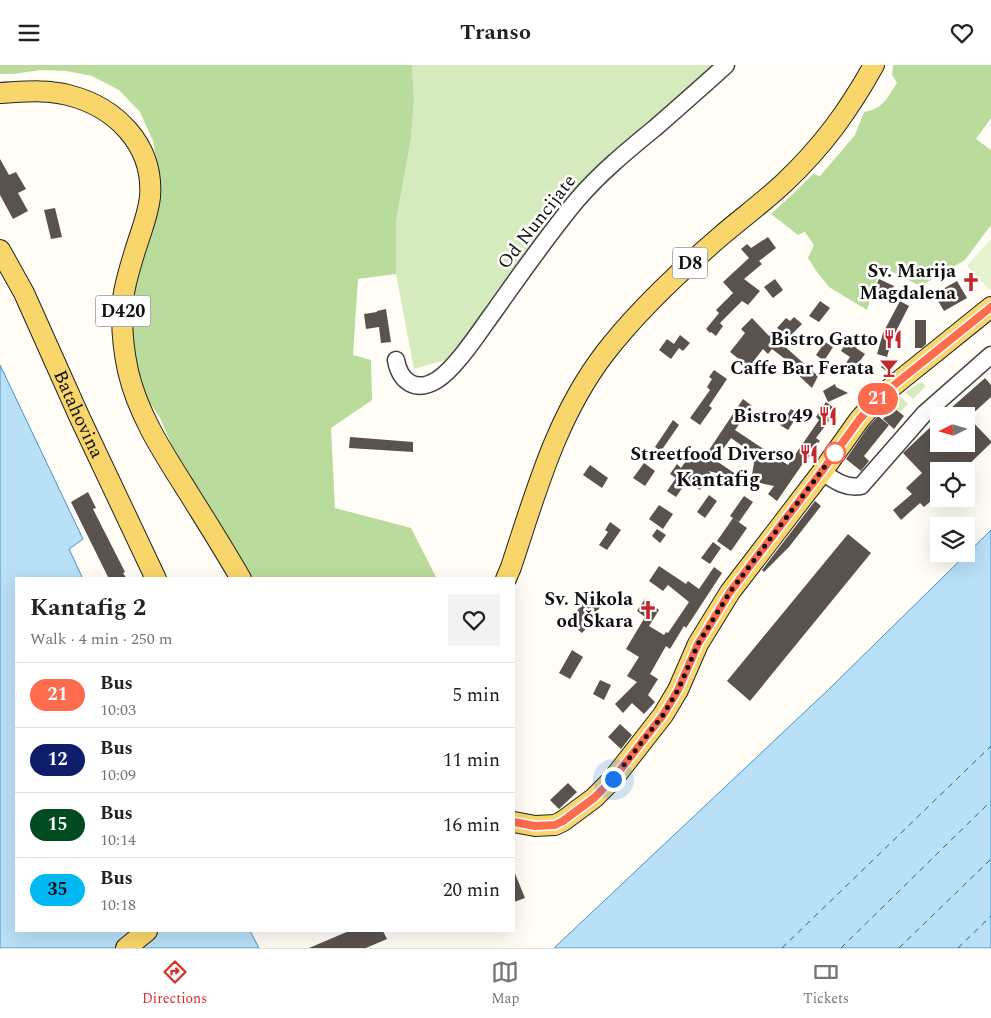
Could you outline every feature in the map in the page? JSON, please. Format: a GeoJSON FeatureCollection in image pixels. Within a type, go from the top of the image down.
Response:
{"type":"FeatureCollection","features":[{"type":"Feature","properties":{"kind":"main road","name":"D8"},"geometry":{"type":"LineString","coordinates":[[507,577],[554,443],[586,381],[604,354],[652,299],[688,265],[769,197],[816,149],[849,107],[874,65]]}},
{"type":"Feature","properties":{"kind":"main road","name":"D420"},"geometry":{"type":"LineString","coordinates":[[0,93],[49,92],[83,100],[114,116],[126,127],[142,151],[148,165],[150,197],[123,299],[123,323],[128,369],[142,412],[159,444],[240,577]]}},
{"type":"Feature","properties":{"kind":"main road","name":"Batahovina"},"geometry":{"type":"LineString","coordinates":[[0,250],[24,293],[79,416],[155,577]]}},
{"type":"Feature","properties":{"kind":"main road"},"geometry":{"type":"LineString","coordinates":[[515,822],[535,826],[555,825],[594,798],[613,779],[663,715],[678,690],[698,644],[730,592],[859,420],[873,404],[915,368],[991,307]]}},
{"type":"Feature","properties":{"kind":"main road"},"geometry":{"type":"LineString","coordinates":[[126,948],[145,932]]}},
{"type":"Feature","properties":{"kind":"street","name":"Od Nuncijate"},"geometry":{"type":"LineString","coordinates":[[396,359],[403,377],[415,386],[426,385],[438,380],[455,364],[555,227],[579,198],[616,161],[726,65]]}},
{"type":"Feature","properties":{"kind":"street"},"geometry":{"type":"LineString","coordinates":[[822,471],[835,481],[854,487],[861,487],[924,414],[991,355]]}},
{"type":"Feature","properties":{"kind":"green space"},"geometry":{"type":"Polygon","coordinates":[[[0,65],[412,65],[414,99],[411,138],[396,222],[396,274],[358,279],[353,355],[371,360],[372,400],[331,428],[335,508],[411,528],[436,577],[249,577],[174,450],[160,418],[141,389],[130,360],[131,291],[158,194],[158,168],[153,141],[140,112],[119,90],[92,76],[67,71],[41,70],[0,74],[0,65]]]}},
{"type":"Feature","properties":{"kind":"green space"},"geometry":{"type":"Polygon","coordinates":[[[412,65],[718,65],[614,153],[452,358],[414,369],[396,274],[396,222],[411,138],[414,99],[412,65]]]}},
{"type":"Feature","properties":{"kind":"green space"},"geometry":{"type":"Polygon","coordinates":[[[893,65],[991,65],[991,118],[976,139],[991,150],[991,225],[965,260],[920,286],[881,266],[867,310],[829,287],[817,272],[808,258],[814,245],[805,232],[798,235],[771,214],[813,174],[820,176],[855,135],[864,112],[876,108],[887,98],[897,83],[892,75],[893,65]]]}},
{"type":"Feature","properties":{"kind":"green space"},"geometry":{"type":"Polygon","coordinates":[[[991,239],[991,289],[990,290],[967,266],[991,239]]]}},
{"type":"Feature","properties":{"kind":"green space"},"geometry":{"type":"Polygon","coordinates":[[[921,382],[926,386],[913,399],[905,392],[921,382]]]}},
{"type":"Feature","properties":{"kind":"green space"},"geometry":{"type":"Polygon","coordinates":[[[898,394],[908,404],[900,412],[888,403],[898,394]]]}},
{"type":"Feature","properties":{"kind":"water"},"geometry":{"type":"Polygon","coordinates":[[[0,365],[83,539],[69,549],[82,577],[15,577],[15,932],[251,932],[259,948],[0,948],[0,365]]]}},
{"type":"Feature","properties":{"kind":"water"},"geometry":{"type":"Polygon","coordinates":[[[991,530],[991,948],[554,948],[828,690],[958,562],[975,562],[975,546],[991,530]]]}},
{"type":"Feature","properties":{"kind":"building"},"geometry":{"type":"Polygon","coordinates":[[[0,159],[9,175],[16,172],[26,189],[18,193],[28,211],[13,219],[0,195],[0,159]]]}},
{"type":"Feature","properties":{"kind":"building"},"geometry":{"type":"Polygon","coordinates":[[[55,208],[62,237],[51,239],[44,210],[55,208]]]}},
{"type":"Feature","properties":{"kind":"building"},"geometry":{"type":"Polygon","coordinates":[[[768,237],[776,248],[759,261],[762,264],[744,279],[760,291],[748,305],[742,301],[720,323],[723,326],[716,336],[710,333],[706,329],[719,313],[716,310],[733,293],[723,282],[749,258],[741,249],[747,244],[751,248],[768,237]]]}},
{"type":"Feature","properties":{"kind":"building"},"geometry":{"type":"Polygon","coordinates":[[[775,279],[783,290],[773,298],[764,287],[775,279]]]}},
{"type":"Feature","properties":{"kind":"building"},"geometry":{"type":"Polygon","coordinates":[[[879,279],[894,286],[888,300],[872,293],[879,279]]]}},
{"type":"Feature","properties":{"kind":"building"},"geometry":{"type":"Polygon","coordinates":[[[957,281],[967,298],[944,311],[934,294],[957,281]]]}},
{"type":"Feature","properties":{"kind":"building"},"geometry":{"type":"Polygon","coordinates":[[[820,301],[830,308],[819,322],[809,316],[820,301]]]}},
{"type":"Feature","properties":{"kind":"building"},"geometry":{"type":"Polygon","coordinates":[[[900,301],[909,306],[892,339],[887,357],[877,354],[883,333],[900,301]]]}},
{"type":"Feature","properties":{"kind":"building"},"geometry":{"type":"Polygon","coordinates":[[[386,309],[391,342],[381,343],[379,327],[366,329],[364,314],[386,309]]]}},
{"type":"Feature","properties":{"kind":"building"},"geometry":{"type":"Polygon","coordinates":[[[794,317],[802,324],[789,337],[777,328],[786,318],[790,321],[794,317]]]}},
{"type":"Feature","properties":{"kind":"building"},"geometry":{"type":"Polygon","coordinates":[[[752,318],[769,336],[772,333],[818,376],[812,388],[795,372],[798,369],[772,349],[768,354],[763,349],[749,367],[730,352],[745,333],[741,329],[752,318]]]}},
{"type":"Feature","properties":{"kind":"building"},"geometry":{"type":"Polygon","coordinates":[[[915,320],[926,320],[926,344],[922,348],[915,348],[915,320]]]}},
{"type":"Feature","properties":{"kind":"building"},"geometry":{"type":"Polygon","coordinates":[[[680,335],[690,343],[683,351],[679,348],[671,359],[659,350],[667,339],[674,344],[680,335]]]}},
{"type":"Feature","properties":{"kind":"building"},"geometry":{"type":"Polygon","coordinates":[[[850,337],[859,344],[856,348],[865,354],[852,372],[844,366],[850,357],[841,351],[850,337]]]}},
{"type":"Feature","properties":{"kind":"building"},"geometry":{"type":"Polygon","coordinates":[[[825,342],[833,347],[824,361],[816,355],[825,342]]]}},
{"type":"Feature","properties":{"kind":"building"},"geometry":{"type":"Polygon","coordinates":[[[886,360],[895,365],[889,373],[881,367],[886,360]]]}},
{"type":"Feature","properties":{"kind":"building"},"geometry":{"type":"Polygon","coordinates":[[[714,370],[727,379],[709,406],[712,408],[700,425],[690,418],[710,390],[707,387],[712,379],[709,377],[714,370]]]}},
{"type":"Feature","properties":{"kind":"building"},"geometry":{"type":"Polygon","coordinates":[[[985,378],[991,385],[991,397],[975,411],[975,407],[952,407],[985,378]]]}},
{"type":"Feature","properties":{"kind":"building"},"geometry":{"type":"Polygon","coordinates":[[[835,384],[836,387],[848,393],[828,402],[823,391],[835,384]]]}},
{"type":"Feature","properties":{"kind":"building"},"geometry":{"type":"Polygon","coordinates":[[[743,399],[752,406],[735,430],[788,465],[819,420],[816,417],[826,402],[837,410],[816,438],[820,441],[777,501],[768,494],[774,486],[751,481],[754,463],[748,459],[752,453],[731,438],[715,460],[743,479],[708,471],[711,473],[700,490],[687,481],[676,497],[667,491],[676,478],[670,474],[677,464],[681,468],[693,451],[703,459],[743,399]]]}},
{"type":"Feature","properties":{"kind":"building"},"geometry":{"type":"Polygon","coordinates":[[[893,407],[904,416],[894,429],[883,419],[893,407]]]}},
{"type":"Feature","properties":{"kind":"building"},"geometry":{"type":"Polygon","coordinates":[[[791,409],[799,414],[788,430],[780,425],[791,409]]]}},
{"type":"Feature","properties":{"kind":"building"},"geometry":{"type":"Polygon","coordinates":[[[878,416],[889,425],[864,456],[869,461],[861,471],[846,459],[878,416]]]}},
{"type":"Feature","properties":{"kind":"building"},"geometry":{"type":"Polygon","coordinates":[[[673,420],[679,425],[661,451],[655,447],[673,420]]]}},
{"type":"Feature","properties":{"kind":"building"},"geometry":{"type":"Polygon","coordinates":[[[975,424],[991,441],[971,462],[930,462],[930,502],[924,507],[920,503],[901,520],[893,510],[912,494],[906,488],[922,473],[903,453],[930,428],[930,453],[975,453],[975,424]]]}},
{"type":"Feature","properties":{"kind":"building"},"geometry":{"type":"Polygon","coordinates":[[[350,437],[413,442],[413,452],[349,448],[350,437]]]}},
{"type":"Feature","properties":{"kind":"building"},"geometry":{"type":"Polygon","coordinates":[[[644,463],[655,471],[645,486],[633,478],[644,463]]]}},
{"type":"Feature","properties":{"kind":"building"},"geometry":{"type":"Polygon","coordinates":[[[590,465],[608,478],[602,488],[583,475],[590,465]]]}},
{"type":"Feature","properties":{"kind":"building"},"geometry":{"type":"Polygon","coordinates":[[[88,492],[96,508],[93,509],[125,572],[123,573],[126,577],[108,577],[71,502],[88,492]]]}},
{"type":"Feature","properties":{"kind":"building"},"geometry":{"type":"Polygon","coordinates":[[[709,495],[717,501],[705,518],[697,512],[709,495]]]}},
{"type":"Feature","properties":{"kind":"building"},"geometry":{"type":"Polygon","coordinates":[[[744,496],[753,502],[739,522],[730,516],[744,496]]]}},
{"type":"Feature","properties":{"kind":"building"},"geometry":{"type":"Polygon","coordinates":[[[815,501],[821,506],[789,547],[764,572],[762,570],[815,501]]]}},
{"type":"Feature","properties":{"kind":"building"},"geometry":{"type":"Polygon","coordinates":[[[659,505],[673,514],[663,529],[649,519],[659,505]]]}},
{"type":"Feature","properties":{"kind":"building"},"geometry":{"type":"Polygon","coordinates":[[[733,518],[747,528],[731,551],[717,541],[733,518]]]}},
{"type":"Feature","properties":{"kind":"building"},"geometry":{"type":"Polygon","coordinates":[[[610,522],[621,530],[607,550],[599,545],[608,532],[605,530],[610,522]]]}},
{"type":"Feature","properties":{"kind":"building"},"geometry":{"type":"Polygon","coordinates":[[[657,529],[666,535],[660,543],[652,536],[657,529]]]}},
{"type":"Feature","properties":{"kind":"building"},"geometry":{"type":"Polygon","coordinates":[[[848,534],[871,553],[750,701],[727,681],[848,534]]]}},
{"type":"Feature","properties":{"kind":"building"},"geometry":{"type":"Polygon","coordinates":[[[713,542],[721,548],[710,564],[701,558],[713,542]]]}},
{"type":"Feature","properties":{"kind":"building"},"geometry":{"type":"Polygon","coordinates":[[[659,566],[686,584],[688,581],[699,589],[714,567],[722,573],[670,649],[666,646],[650,674],[658,679],[648,695],[655,702],[644,714],[632,703],[623,713],[615,704],[637,682],[627,676],[639,657],[626,649],[645,617],[637,611],[645,599],[659,610],[649,626],[664,635],[666,632],[668,633],[689,602],[668,585],[663,591],[649,581],[659,566]]]}},
{"type":"Feature","properties":{"kind":"building"},"geometry":{"type":"Polygon","coordinates":[[[586,590],[603,604],[590,619],[593,621],[582,633],[568,621],[583,604],[578,600],[586,590]]]}},
{"type":"Feature","properties":{"kind":"building"},"geometry":{"type":"Polygon","coordinates":[[[572,650],[583,657],[570,679],[559,673],[572,650]]]}},
{"type":"Feature","properties":{"kind":"building"},"geometry":{"type":"Polygon","coordinates":[[[600,680],[611,685],[604,700],[593,694],[600,680]]]}},
{"type":"Feature","properties":{"kind":"building"},"geometry":{"type":"Polygon","coordinates":[[[620,724],[632,735],[621,749],[608,737],[620,724]]]}},
{"type":"Feature","properties":{"kind":"building"},"geometry":{"type":"Polygon","coordinates":[[[568,783],[577,792],[559,809],[550,800],[568,783]]]}},
{"type":"Feature","properties":{"kind":"building"},"geometry":{"type":"Polygon","coordinates":[[[515,873],[525,898],[515,902],[515,873]]]}},
{"type":"Feature","properties":{"kind":"building"},"geometry":{"type":"Polygon","coordinates":[[[347,932],[384,932],[387,939],[366,948],[309,948],[347,932]]]}},
{"type":"Feature","properties":{"kind":"ferry route"},"geometry":{"type":"LineString","coordinates":[[782,948],[991,746]]}},
{"type":"Feature","properties":{"kind":"ferry route"},"geometry":{"type":"LineString","coordinates":[[841,948],[991,801]]}},
{"type":"Feature","properties":{"kind":"ferry route"},"geometry":{"type":"LineString","coordinates":[[899,948],[991,859]]}},
{"type":"Feature","properties":{"kind":"ferry route"},"geometry":{"type":"LineString","coordinates":[[958,948],[991,916]]}},
{"type":"Feature","properties":{"kind":"bus line","name":"21"},"geometry":{"type":"LineString","coordinates":[[515,822],[535,826],[555,825],[594,798],[613,779],[663,715],[678,690],[698,644],[730,592],[859,420],[893,386],[991,307]]}},
{"type":"Feature","properties":{"kind":"place","name":"Sv. Marija Magdalena"},"geometry":{"type":"Point","coordinates":[971,282]}},
{"type":"Feature","properties":{"kind":"place","name":"Bistro Gatto"},"geometry":{"type":"Point","coordinates":[893,339]}},
{"type":"Feature","properties":{"kind":"place","name":"Caffe Bar Ferata"},"geometry":{"type":"Point","coordinates":[889,368]}},
{"type":"Feature","properties":{"kind":"place","name":"Bistro 49"},"geometry":{"type":"Point","coordinates":[828,416]}},
{"type":"Feature","properties":{"kind":"place","name":"Streetfood Diverso"},"geometry":{"type":"Point","coordinates":[809,454]}},
{"type":"Feature","properties":{"kind":"place","name":"Sv. Nikola od Škara"},"geometry":{"type":"Point","coordinates":[648,610]}},
{"type":"Feature","properties":{"kind":"district","name":"Kantafig"},"geometry":{"type":"Point","coordinates":[718,480]}},
{"type":"Feature","properties":{"kind":"route"},"geometry":{"type":"LineString","coordinates":[[613,779],[663,715],[678,690],[698,644],[730,592],[835,453]]}}]}
